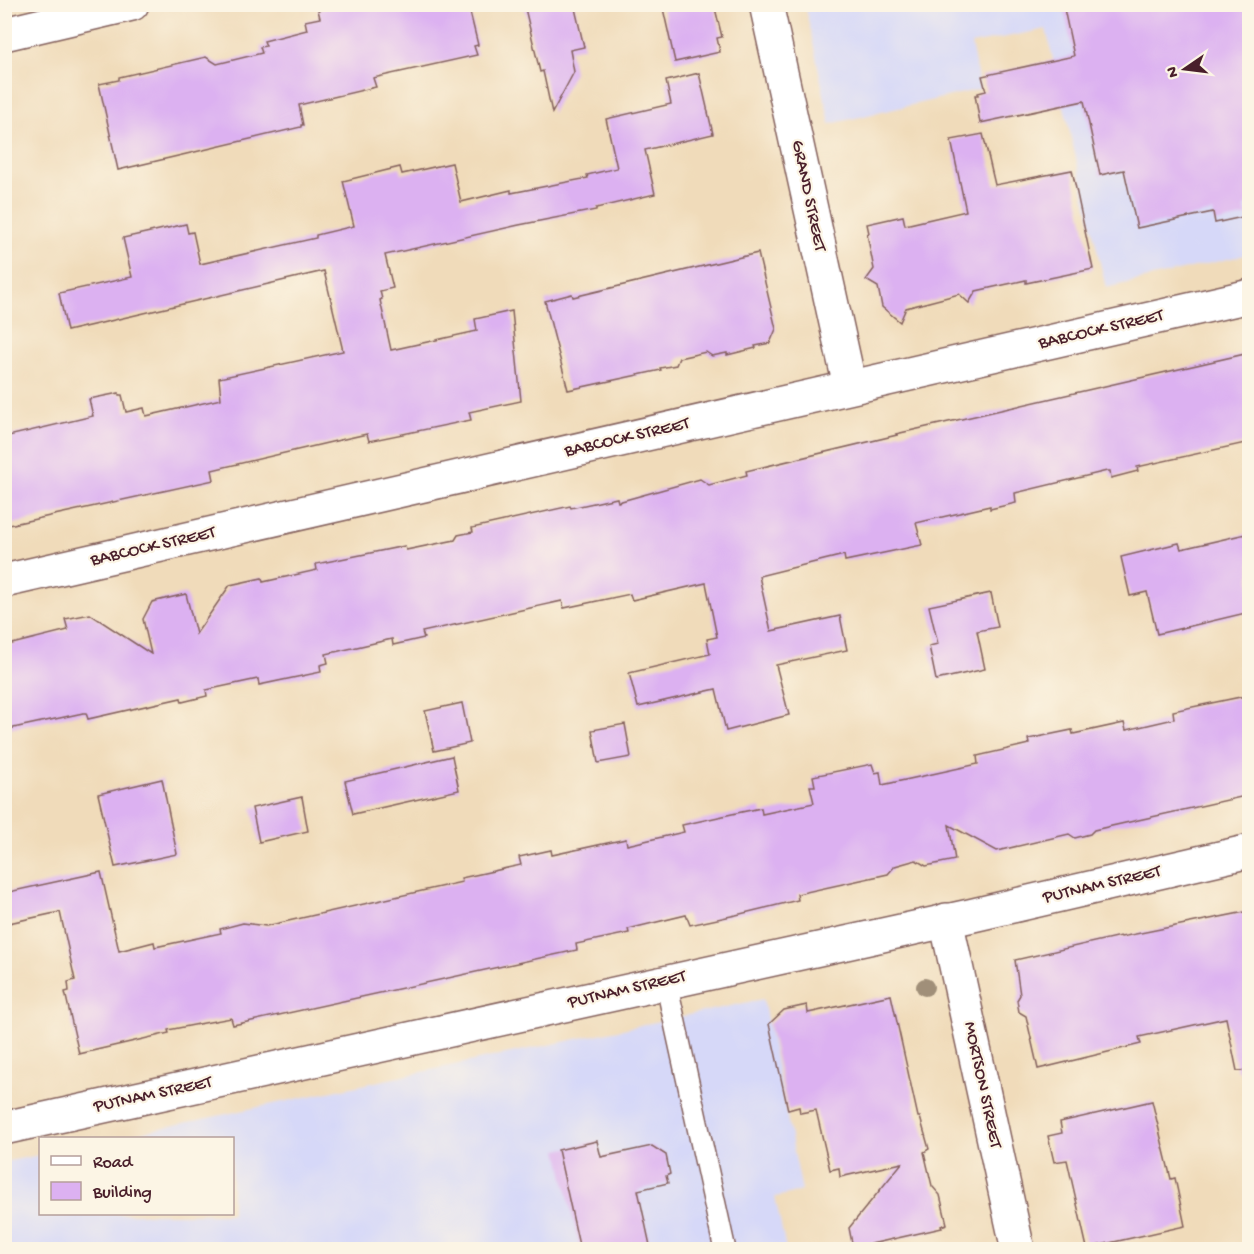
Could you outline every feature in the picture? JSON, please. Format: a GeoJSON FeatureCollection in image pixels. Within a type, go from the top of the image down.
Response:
{"type":"FeatureCollection","features":[{"type":"Feature","properties":{"kind":"street"},"geometry":{"type":"LineString","coordinates":[[4,34],[132,4]]}},
{"type":"Feature","properties":{"kind":"street","name":"GRAND STREET"},"geometry":{"type":"LineString","coordinates":[[766,4],[850,387]]}},
{"type":"Feature","properties":{"kind":"street","name":"BABCOCK STREET"},"geometry":{"type":"LineString","coordinates":[[4,581],[1250,296]]}},
{"type":"Feature","properties":{"kind":"street","name":"PUTNAM STREET"},"geometry":{"type":"LineString","coordinates":[[4,1128],[1250,851]]}},
{"type":"Feature","properties":{"kind":"street","name":"MORTSON STREET"},"geometry":{"type":"LineString","coordinates":[[946,920],[1018,1250]]}},
{"type":"Feature","properties":{"kind":"lane"},"geometry":{"type":"LineString","coordinates":[[666,982],[725,1250]]}},
{"type":"Feature","properties":{"kind":"shaded area"},"geometry":{"type":"Polygon","coordinates":[[[805,5],[1249,5],[1249,254],[1106,288],[1046,29],[971,44],[980,89],[830,124],[805,5]]]}},
{"type":"Feature","properties":{"kind":"shaded area"},"geometry":{"type":"Polygon","coordinates":[[[763,999],[802,1191],[775,1197],[786,1249],[5,1250],[4,1162],[39,1155],[39,1215],[234,1215],[234,1137],[120,1137],[763,999]]]}},
{"type":"Feature","properties":{"kind":"building"},"geometry":{"type":"Polygon","coordinates":[[[343,4],[468,4],[478,45],[474,46],[477,55],[373,78],[376,87],[299,105],[303,125],[301,127],[118,170],[99,84],[119,80],[119,77],[206,57],[217,64],[262,53],[260,47],[266,46],[264,41],[307,30],[305,21],[320,18],[318,10],[343,4]]]}},
{"type":"Feature","properties":{"kind":"building"},"geometry":{"type":"Polygon","coordinates":[[[524,4],[574,4],[584,47],[570,50],[574,72],[552,113],[543,71],[540,72],[524,4]]]}},
{"type":"Feature","properties":{"kind":"building"},"geometry":{"type":"Polygon","coordinates":[[[662,4],[714,4],[722,37],[717,38],[720,52],[675,62],[662,4]]]}},
{"type":"Feature","properties":{"kind":"building"},"geometry":{"type":"Polygon","coordinates":[[[1063,4],[1250,4],[1250,204],[1244,206],[1247,216],[1215,223],[1213,212],[1137,228],[1124,170],[1100,175],[1084,101],[980,123],[975,95],[986,91],[982,76],[1074,56],[1063,4]]]}},
{"type":"Feature","properties":{"kind":"building"},"geometry":{"type":"Polygon","coordinates":[[[699,73],[713,134],[645,150],[655,194],[596,208],[596,210],[385,255],[393,288],[380,291],[382,299],[380,300],[391,350],[477,331],[475,319],[512,311],[521,401],[469,412],[471,420],[369,441],[367,434],[340,440],[212,470],[214,480],[4,526],[4,437],[93,416],[89,399],[119,393],[122,395],[126,412],[144,408],[146,416],[221,399],[219,378],[343,351],[324,271],[67,331],[59,293],[132,277],[123,238],[186,224],[188,233],[193,232],[200,264],[316,238],[316,235],[354,226],[343,181],[400,167],[402,174],[452,163],[461,202],[511,190],[511,193],[588,178],[587,175],[617,168],[606,119],[671,104],[666,81],[699,73]]]}},
{"type":"Feature","properties":{"kind":"building"},"geometry":{"type":"Polygon","coordinates":[[[983,134],[995,185],[1072,170],[1093,269],[976,291],[969,303],[959,294],[906,308],[900,322],[882,307],[878,287],[866,280],[874,269],[867,224],[903,216],[905,225],[966,211],[951,140],[983,134]]]}},
{"type":"Feature","properties":{"kind":"building"},"geometry":{"type":"Polygon","coordinates":[[[758,253],[776,329],[770,343],[727,355],[727,353],[712,356],[706,352],[679,358],[676,365],[660,368],[661,370],[568,390],[545,301],[572,294],[573,297],[758,253]]]}},
{"type":"Feature","properties":{"kind":"building"},"geometry":{"type":"Polygon","coordinates":[[[1245,354],[1246,357],[1250,356],[1250,442],[1137,467],[1138,471],[1111,478],[1110,471],[1107,471],[1015,493],[1016,503],[990,509],[990,506],[916,523],[922,545],[845,561],[844,555],[759,576],[771,631],[840,616],[847,650],[776,665],[789,715],[726,731],[716,689],[638,707],[629,673],[710,654],[707,639],[717,637],[706,583],[632,600],[630,594],[564,608],[562,601],[422,632],[424,638],[393,645],[392,639],[326,654],[328,663],[320,665],[321,672],[259,685],[258,679],[206,690],[207,696],[182,702],[181,698],[88,719],[86,713],[83,713],[4,730],[4,646],[68,630],[65,619],[90,614],[151,654],[143,619],[152,602],[186,594],[196,634],[230,585],[262,578],[263,582],[317,570],[316,564],[405,546],[406,550],[455,540],[458,535],[473,532],[472,528],[570,506],[571,508],[617,498],[618,502],[700,479],[709,485],[747,475],[746,471],[896,434],[1245,354]]]}},
{"type":"Feature","properties":{"kind":"building"},"geometry":{"type":"Polygon","coordinates":[[[1250,533],[1250,612],[1157,634],[1147,592],[1130,596],[1121,557],[1179,543],[1181,549],[1250,533]]]}},
{"type":"Feature","properties":{"kind":"building"},"geometry":{"type":"Polygon","coordinates":[[[991,593],[998,627],[977,631],[985,669],[936,680],[929,646],[938,644],[929,606],[991,593]]]}},
{"type":"Feature","properties":{"kind":"building"},"geometry":{"type":"Polygon","coordinates":[[[1250,695],[1250,795],[1094,830],[1090,834],[1075,838],[1069,834],[997,851],[949,825],[955,860],[926,866],[916,860],[895,866],[888,874],[797,894],[798,900],[736,915],[690,925],[686,915],[628,929],[629,933],[576,944],[577,950],[233,1025],[231,1018],[168,1030],[169,1033],[79,1054],[65,992],[69,991],[68,982],[75,980],[60,912],[4,924],[4,893],[101,872],[119,951],[154,942],[155,947],[221,933],[220,929],[243,923],[266,926],[462,882],[461,878],[521,865],[519,857],[551,850],[552,855],[626,839],[627,845],[684,832],[682,825],[761,808],[762,814],[814,803],[810,786],[815,786],[813,776],[872,764],[875,773],[880,772],[882,785],[978,764],[977,756],[1029,744],[1028,739],[1072,730],[1073,734],[1124,723],[1126,730],[1174,719],[1173,711],[1250,695]]]}},
{"type":"Feature","properties":{"kind":"building"},"geometry":{"type":"Polygon","coordinates":[[[462,703],[470,743],[434,751],[425,711],[462,703]]]}},
{"type":"Feature","properties":{"kind":"building"},"geometry":{"type":"Polygon","coordinates":[[[625,724],[631,757],[598,763],[592,730],[625,724]]]}},
{"type":"Feature","properties":{"kind":"building"},"geometry":{"type":"Polygon","coordinates":[[[452,756],[459,790],[353,814],[345,781],[452,756]]]}},
{"type":"Feature","properties":{"kind":"building"},"geometry":{"type":"Polygon","coordinates":[[[162,779],[177,854],[115,867],[98,794],[162,779]]]}},
{"type":"Feature","properties":{"kind":"building"},"geometry":{"type":"Polygon","coordinates":[[[302,797],[308,831],[259,842],[252,808],[302,797]]]}},
{"type":"Feature","properties":{"kind":"building"},"geometry":{"type":"Polygon","coordinates":[[[1250,911],[1250,1070],[1237,1071],[1226,1018],[1139,1037],[1141,1044],[1038,1069],[1026,1016],[1019,1012],[1017,1000],[1020,995],[1015,960],[1120,936],[1250,911]]]}},
{"type":"Feature","properties":{"kind":"building"},"geometry":{"type":"Polygon","coordinates":[[[891,995],[918,1117],[920,1117],[929,1149],[924,1152],[932,1186],[940,1195],[947,1224],[941,1226],[942,1228],[853,1248],[849,1228],[902,1163],[840,1177],[839,1168],[830,1170],[816,1110],[800,1113],[799,1107],[788,1110],[769,1024],[784,1010],[807,1005],[808,1013],[891,995]]]}},
{"type":"Feature","properties":{"kind":"building"},"geometry":{"type":"Polygon","coordinates":[[[1152,1101],[1171,1179],[1175,1178],[1185,1226],[1087,1248],[1067,1160],[1054,1162],[1048,1136],[1062,1133],[1060,1122],[1152,1101]]]}},
{"type":"Feature","properties":{"kind":"building"},"geometry":{"type":"Polygon","coordinates":[[[597,1141],[601,1157],[652,1146],[666,1155],[670,1174],[666,1176],[668,1183],[638,1190],[651,1250],[580,1250],[558,1150],[597,1141]]]}}]}
